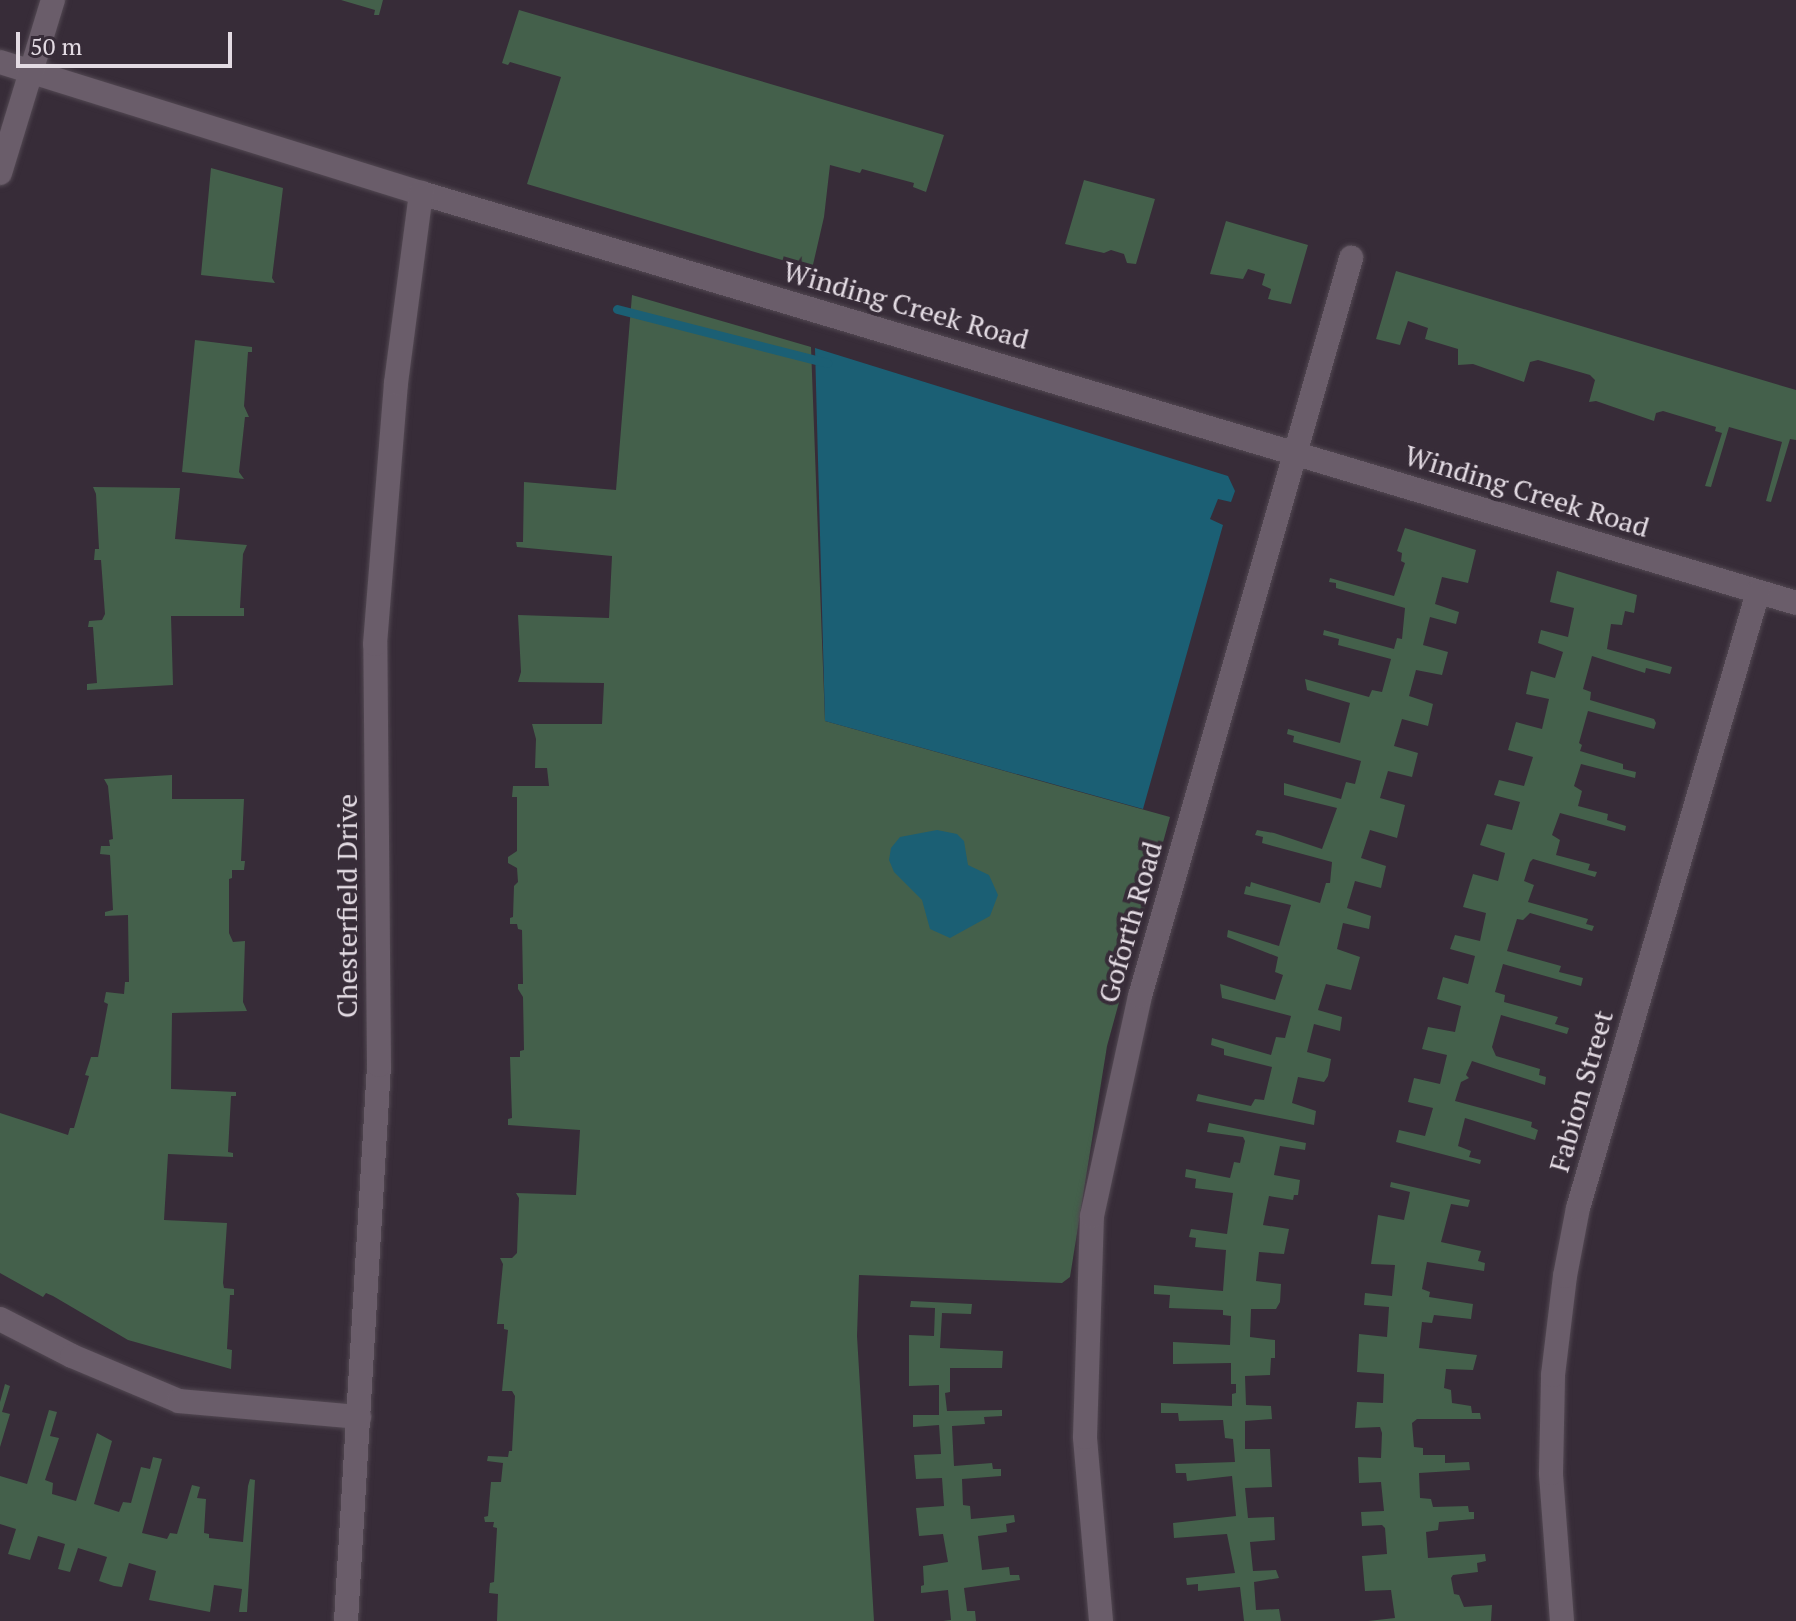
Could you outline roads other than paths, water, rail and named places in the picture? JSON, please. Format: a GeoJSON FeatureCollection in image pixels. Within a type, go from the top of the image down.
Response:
{"type":"FeatureCollection","features":[{"type":"Feature","properties":{"kind":"street"},"geometry":{"type":"LineString","coordinates":[[0,173],[53,0]]}},
{"type":"Feature","properties":{"kind":"street","name":"Winding Creek Road"},"geometry":{"type":"LineString","coordinates":[[0,62],[421,193],[1796,603]]}},
{"type":"Feature","properties":{"kind":"street","name":"Chesterfield Drive"},"geometry":{"type":"LineString","coordinates":[[346,1621],[379,1065],[375,644],[396,383],[421,193]]}},
{"type":"Feature","properties":{"kind":"street","name":"Goforth Road"},"geometry":{"type":"LineString","coordinates":[[1101,1621],[1085,1437],[1092,1216],[1127,1042],[1351,258]]}},
{"type":"Feature","properties":{"kind":"street","name":"Fabion Street"},"geometry":{"type":"LineString","coordinates":[[1562,1621],[1551,1473],[1553,1375],[1565,1276],[1578,1208],[1758,592]]}},
{"type":"Feature","properties":{"kind":"street"},"geometry":{"type":"LineString","coordinates":[[0,1319],[72,1356],[179,1401],[359,1417]]}},
{"type":"Feature","properties":{"kind":"water"},"geometry":{"type":"Polygon","coordinates":[[[815,348],[1228,476],[1235,491],[1231,502],[1218,499],[1210,519],[1223,525],[1143,809],[825,721],[815,348]]]}},
{"type":"Feature","properties":{"kind":"water"},"geometry":{"type":"Polygon","coordinates":[[[937,830],[957,834],[964,841],[968,865],[989,875],[998,895],[990,916],[950,938],[930,929],[922,900],[894,872],[889,860],[891,848],[900,837],[937,830]]]}},
{"type":"Feature","properties":{"kind":"waterway"},"geometry":{"type":"LineString","coordinates":[[617,309],[827,363]]}}]}
